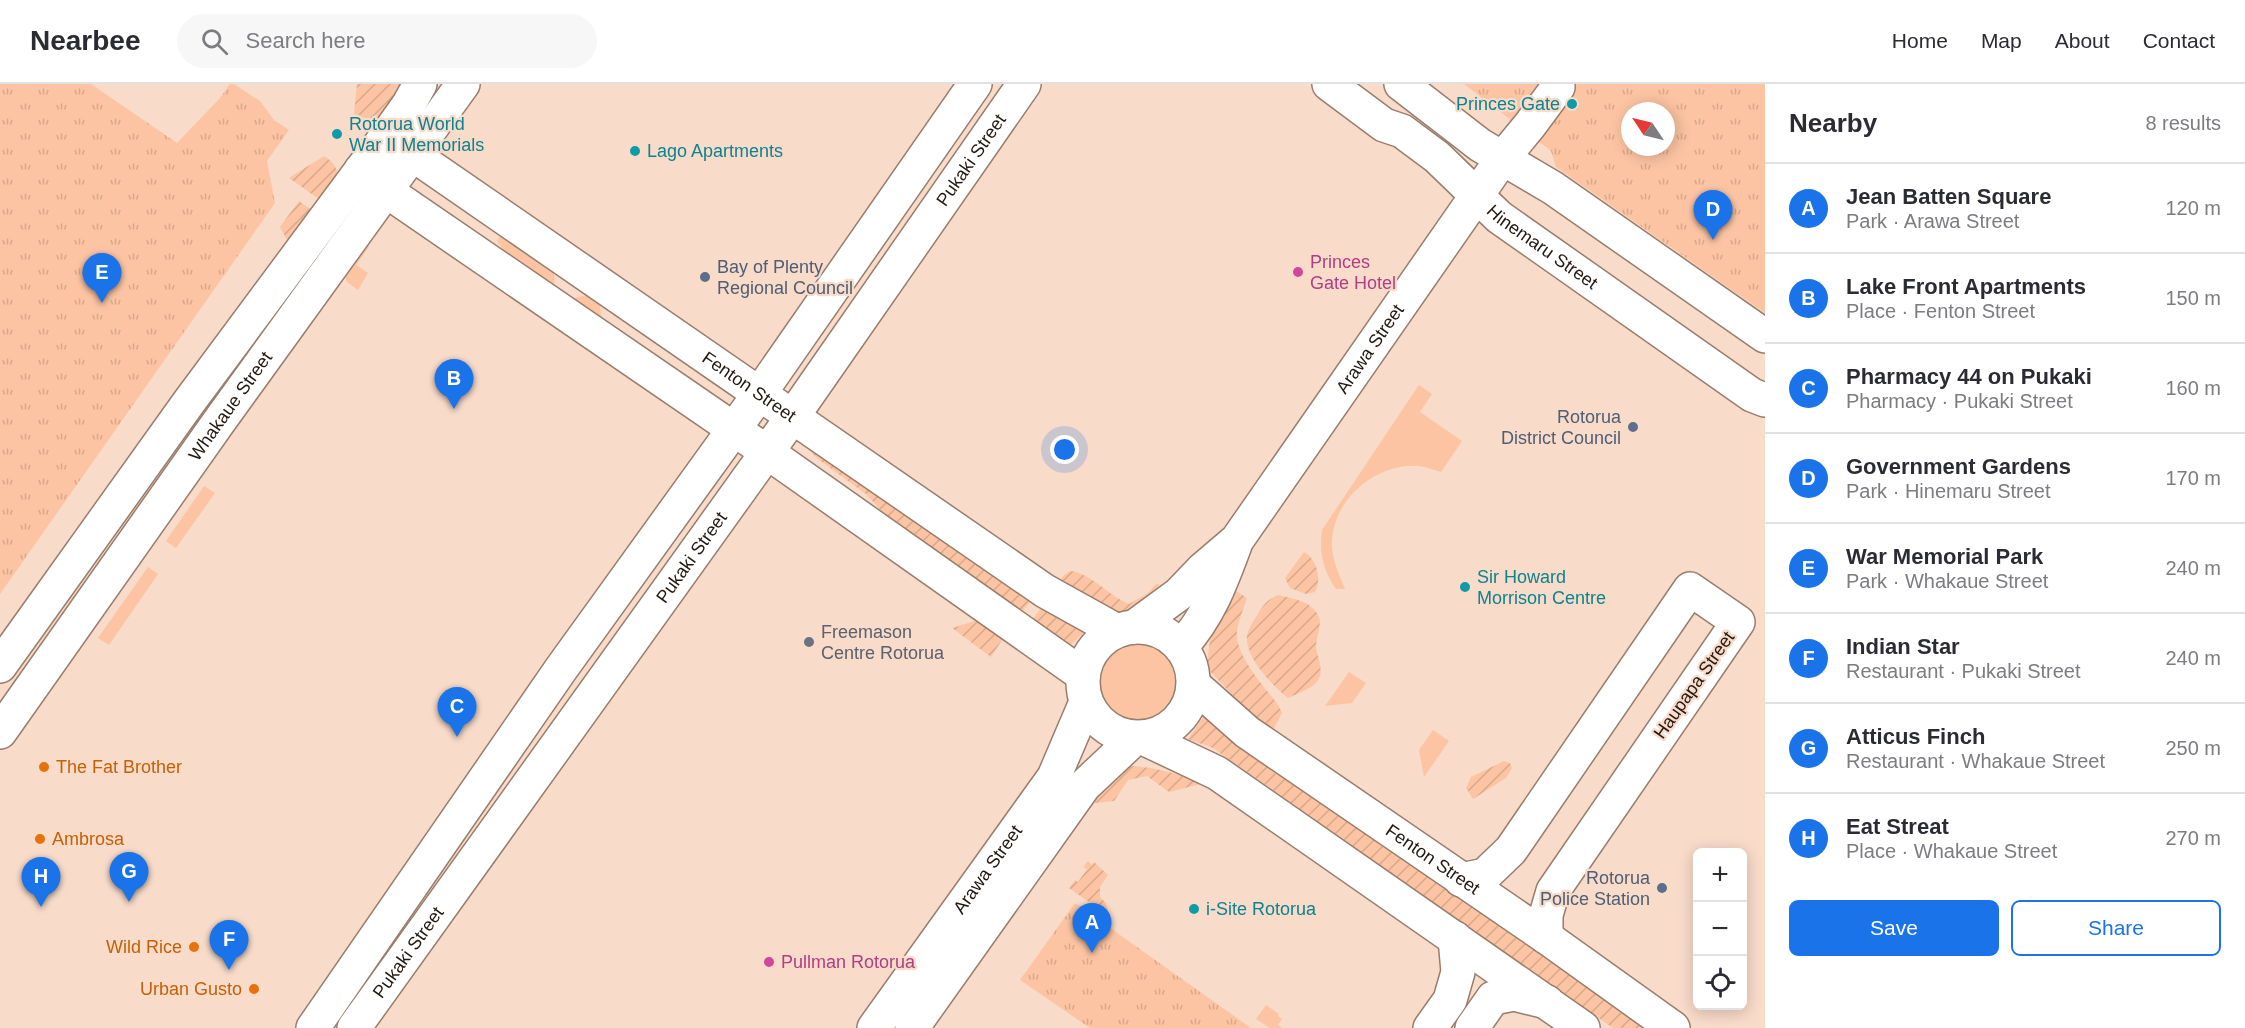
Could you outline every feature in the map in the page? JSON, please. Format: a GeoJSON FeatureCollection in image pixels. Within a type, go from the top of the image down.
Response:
{"type":"FeatureCollection","features":[{"type":"Feature","properties":{"kind":"street","name":"Whakaue Street"},"geometry":{"type":"LineString","coordinates":[[0,732],[218,423],[385,164],[409,104],[420,84]]}},
{"type":"Feature","properties":{"kind":"street","name":"Whakaue Street"},"geometry":{"type":"LineString","coordinates":[[0,666],[189,402],[385,164],[463,84]]}},
{"type":"Feature","properties":{"kind":"street","name":"Pukaki Street"},"geometry":{"type":"LineString","coordinates":[[313,1028],[436,848],[760,393],[975,84]]}},
{"type":"Feature","properties":{"kind":"street","name":"Pukaki Street"},"geometry":{"type":"LineString","coordinates":[[354,1028],[793,416],[1024,84]]}},
{"type":"Feature","properties":{"kind":"street","name":"Hinemaru Street"},"geometry":{"type":"LineString","coordinates":[[1329,84],[1384,124],[1402,131],[1437,157],[1499,217],[1752,395],[1765,400]]}},
{"type":"Feature","properties":{"kind":"street"},"geometry":{"type":"LineString","coordinates":[[1401,84],[1480,145],[1553,188],[1765,336]]}},
{"type":"Feature","properties":{"kind":"street","name":"Arawa Street"},"geometry":{"type":"LineString","coordinates":[[1181,647],[1198,628],[1221,583],[1237,540],[1502,159],[1558,87]]}},
{"type":"Feature","properties":{"kind":"street"},"geometry":{"type":"LineString","coordinates":[[385,164],[512,277],[767,452],[1084,689],[1097,720],[1114,733],[1139,738],[1217,773],[1583,1028]]}},
{"type":"Feature","properties":{"kind":"street","name":"Fenton Street"},"geometry":{"type":"LineString","coordinates":[[385,164],[760,393],[1045,591],[1126,629]]}},
{"type":"Feature","properties":{"kind":"street","name":"Arawa Street"},"geometry":{"type":"LineString","coordinates":[[1126,629],[1179,594],[1203,569],[1237,540]]}},
{"type":"Feature","properties":{"kind":"street","name":"Haupapa Street"},"geometry":{"type":"LineString","coordinates":[[1461,880],[1485,875],[1511,849],[1690,589],[1738,622],[1553,891],[1546,915],[1546,937]]}},
{"type":"Feature","properties":{"kind":"street"},"geometry":{"type":"LineString","coordinates":[[1084,689],[1089,657],[1101,641],[1126,629],[1152,628],[1168,635],[1181,647],[1188,658],[1194,685],[1191,700],[1183,714],[1172,726],[1158,734],[1139,738]]}},
{"type":"Feature","properties":{"kind":"street","name":"Fenton Street"},"geometry":{"type":"LineString","coordinates":[[1194,685],[1247,732],[1546,937],[1673,1028]]}},
{"type":"Feature","properties":{"kind":"street","name":"Arawa Street"},"geometry":{"type":"LineString","coordinates":[[874,1028],[1054,777],[1084,689]]}},
{"type":"Feature","properties":{"kind":"street","name":"Arawa Street"},"geometry":{"type":"LineString","coordinates":[[912,1028],[1084,786],[1139,738]]}},
{"type":"Feature","properties":{"kind":"street"},"geometry":{"type":"LineString","coordinates":[[1430,1028],[1450,1000],[1458,972],[1455,938]]}},
{"type":"Feature","properties":{"kind":"street"},"geometry":{"type":"LineString","coordinates":[[1472,1028],[1493,998],[1514,994],[1546,1002]]}},
{"type":"Feature","properties":{"kind":"green space"},"geometry":{"type":"Polygon","coordinates":[[[0,84],[91,84],[177,143],[220,98],[230,84],[234,84],[260,101],[274,120],[289,130],[267,161],[275,203],[0,594],[0,84]]]}},
{"type":"Feature","properties":{"kind":"green space"},"geometry":{"type":"Polygon","coordinates":[[[357,84],[403,84],[403,88],[383,113],[371,118],[354,114],[357,84]]]}},
{"type":"Feature","properties":{"kind":"green space"},"geometry":{"type":"Polygon","coordinates":[[[1464,84],[1765,84],[1765,313],[1556,167],[1551,151],[1464,84]]]}},
{"type":"Feature","properties":{"kind":"green space"},"geometry":{"type":"Polygon","coordinates":[[[324,156],[331,161],[337,172],[335,184],[326,204],[289,178],[324,156]]]}},
{"type":"Feature","properties":{"kind":"green space"},"geometry":{"type":"Polygon","coordinates":[[[299,201],[316,213],[288,242],[280,227],[299,201]]]}},
{"type":"Feature","properties":{"kind":"green space"},"geometry":{"type":"Polygon","coordinates":[[[506,228],[553,261],[555,290],[506,254],[497,241],[506,228]]]}},
{"type":"Feature","properties":{"kind":"green space"},"geometry":{"type":"Polygon","coordinates":[[[358,239],[369,247],[356,265],[368,273],[358,290],[347,282],[341,265],[358,239]]]}},
{"type":"Feature","properties":{"kind":"green space"},"geometry":{"type":"Polygon","coordinates":[[[598,293],[602,323],[569,299],[598,293]]]}},
{"type":"Feature","properties":{"kind":"green space"},"geometry":{"type":"Polygon","coordinates":[[[1419,385],[1432,394],[1420,412],[1462,441],[1441,472],[1419,466],[1387,471],[1359,487],[1348,499],[1339,513],[1334,528],[1333,556],[1345,589],[1336,589],[1323,561],[1322,530],[1419,385]]]}},
{"type":"Feature","properties":{"kind":"green space"},"geometry":{"type":"Polygon","coordinates":[[[803,437],[1033,598],[1019,616],[899,530],[866,494],[818,459],[807,448],[803,437]]]}},
{"type":"Feature","properties":{"kind":"green space"},"geometry":{"type":"Polygon","coordinates":[[[204,486],[215,493],[176,548],[166,541],[204,486]]]}},
{"type":"Feature","properties":{"kind":"green space"},"geometry":{"type":"Polygon","coordinates":[[[1304,552],[1315,565],[1318,576],[1315,592],[1306,594],[1290,588],[1285,578],[1304,552]]]}},
{"type":"Feature","properties":{"kind":"green space"},"geometry":{"type":"Polygon","coordinates":[[[148,567],[158,574],[109,645],[98,638],[148,567]]]}},
{"type":"Feature","properties":{"kind":"green space"},"geometry":{"type":"Polygon","coordinates":[[[1070,571],[1093,580],[1129,604],[1148,593],[1157,583],[1162,589],[1135,609],[1115,612],[1094,606],[1057,586],[1063,576],[1070,571]]]}},
{"type":"Feature","properties":{"kind":"green space"},"geometry":{"type":"Polygon","coordinates":[[[1230,587],[1247,598],[1237,630],[1241,653],[1282,713],[1272,732],[1258,722],[1208,669],[1213,626],[1230,587]]]}},
{"type":"Feature","properties":{"kind":"green space"},"geometry":{"type":"Polygon","coordinates":[[[1278,595],[1311,606],[1320,622],[1316,647],[1321,670],[1319,679],[1310,687],[1288,698],[1255,662],[1250,653],[1247,636],[1262,608],[1278,595]]]}},
{"type":"Feature","properties":{"kind":"green space"},"geometry":{"type":"Polygon","coordinates":[[[1044,604],[1088,629],[1067,648],[1029,624],[1044,604]]]}},
{"type":"Feature","properties":{"kind":"green space"},"geometry":{"type":"Polygon","coordinates":[[[975,621],[988,622],[1006,634],[991,657],[952,628],[975,621]]]}},
{"type":"Feature","properties":{"kind":"green space"},"geometry":{"type":"Polygon","coordinates":[[[1127,642],[1143,642],[1164,653],[1175,674],[1175,690],[1164,711],[1143,722],[1127,722],[1113,716],[1101,704],[1095,690],[1095,674],[1101,660],[1113,648],[1127,642]]]}},
{"type":"Feature","properties":{"kind":"green space"},"geometry":{"type":"Polygon","coordinates":[[[1349,672],[1366,683],[1352,703],[1325,706],[1349,672]]]}},
{"type":"Feature","properties":{"kind":"green space"},"geometry":{"type":"Polygon","coordinates":[[[1206,713],[1225,732],[1644,1028],[1613,1028],[1213,748],[1188,739],[1206,713]]]}},
{"type":"Feature","properties":{"kind":"green space"},"geometry":{"type":"Polygon","coordinates":[[[1433,730],[1449,741],[1424,777],[1419,750],[1433,730]]]}},
{"type":"Feature","properties":{"kind":"green space"},"geometry":{"type":"Polygon","coordinates":[[[1504,761],[1510,763],[1512,768],[1506,778],[1473,799],[1466,788],[1471,777],[1504,761]]]}},
{"type":"Feature","properties":{"kind":"green space"},"geometry":{"type":"Polygon","coordinates":[[[1133,766],[1167,772],[1201,784],[1169,792],[1147,776],[1128,780],[1114,801],[1086,804],[1116,771],[1133,766]]]}},
{"type":"Feature","properties":{"kind":"green space"},"geometry":{"type":"Polygon","coordinates":[[[1088,861],[1092,865],[1094,862],[1108,875],[1100,887],[1100,897],[1106,903],[1108,911],[1106,914],[1069,888],[1075,880],[1078,882],[1087,869],[1083,867],[1088,861]]]}},
{"type":"Feature","properties":{"kind":"green space"},"geometry":{"type":"Polygon","coordinates":[[[1075,903],[1251,1028],[1090,1028],[1020,980],[1075,903]]]}},
{"type":"Feature","properties":{"kind":"green space"},"geometry":{"type":"Polygon","coordinates":[[[1266,1005],[1279,1014],[1278,1016],[1282,1019],[1278,1025],[1282,1028],[1270,1028],[1256,1019],[1266,1005]]]}},
{"type":"Feature","properties":{"kind":"place","name":"Princes Gate"},"geometry":{"type":"Point","coordinates":[1572,104]}},
{"type":"Feature","properties":{"kind":"place","name":"Rotorua World War II Memorials"},"geometry":{"type":"Point","coordinates":[337,134]}},
{"type":"Feature","properties":{"kind":"place","name":"Lago Apartments"},"geometry":{"type":"Point","coordinates":[635,151]}},
{"type":"Feature","properties":{"kind":"place","name":"Government Gardens"},"geometry":{"type":"Point","coordinates":[1713,240]}},
{"type":"Feature","properties":{"kind":"place","name":"Princes Gate Hotel"},"geometry":{"type":"Point","coordinates":[1298,272]}},
{"type":"Feature","properties":{"kind":"place","name":"Bay of Plenty Regional Council"},"geometry":{"type":"Point","coordinates":[705,277]}},
{"type":"Feature","properties":{"kind":"place","name":"War Memorial Park"},"geometry":{"type":"Point","coordinates":[102,303]}},
{"type":"Feature","properties":{"kind":"place","name":"Lake Front Apartments"},"geometry":{"type":"Point","coordinates":[454,409]}},
{"type":"Feature","properties":{"kind":"place","name":"Rotorua District Council"},"geometry":{"type":"Point","coordinates":[1633,427]}},
{"type":"Feature","properties":{"kind":"place","name":"Sir Howard Morrison Centre"},"geometry":{"type":"Point","coordinates":[1465,587]}},
{"type":"Feature","properties":{"kind":"place","name":"Freemason Centre Rotorua"},"geometry":{"type":"Point","coordinates":[809,642]}},
{"type":"Feature","properties":{"kind":"place","name":"Pharmacy 44 on Pukaki"},"geometry":{"type":"Point","coordinates":[457,737]}},
{"type":"Feature","properties":{"kind":"place","name":"The Fat Brother"},"geometry":{"type":"Point","coordinates":[44,767]}},
{"type":"Feature","properties":{"kind":"place","name":"Ambrosa"},"geometry":{"type":"Point","coordinates":[40,839]}},
{"type":"Feature","properties":{"kind":"place","name":"Rotorua Police Station"},"geometry":{"type":"Point","coordinates":[1662,888]}},
{"type":"Feature","properties":{"kind":"place","name":"Atticus Finch"},"geometry":{"type":"Point","coordinates":[129,902]}},
{"type":"Feature","properties":{"kind":"place","name":"Eat Streat"},"geometry":{"type":"Point","coordinates":[41,907]}},
{"type":"Feature","properties":{"kind":"place","name":"i-Site Rotorua"},"geometry":{"type":"Point","coordinates":[1194,909]}},
{"type":"Feature","properties":{"kind":"place","name":"Wild Rice"},"geometry":{"type":"Point","coordinates":[194,947]}},
{"type":"Feature","properties":{"kind":"place","name":"Jean Batten Square"},"geometry":{"type":"Point","coordinates":[1092,953]}},
{"type":"Feature","properties":{"kind":"place","name":"Pullman Rotorua"},"geometry":{"type":"Point","coordinates":[769,962]}},
{"type":"Feature","properties":{"kind":"place","name":"Indian Star"},"geometry":{"type":"Point","coordinates":[229,970]}},
{"type":"Feature","properties":{"kind":"place","name":"Urban Gusto"},"geometry":{"type":"Point","coordinates":[254,989]}}]}
